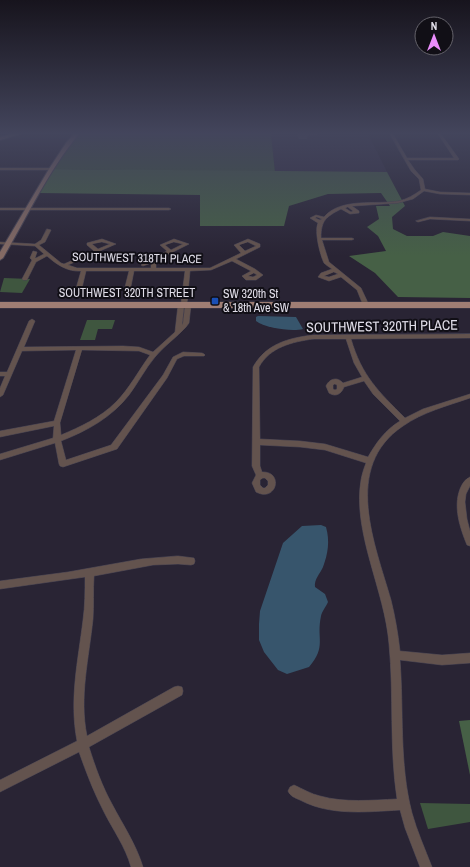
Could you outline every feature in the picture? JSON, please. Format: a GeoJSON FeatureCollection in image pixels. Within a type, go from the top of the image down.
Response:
{"type":"FeatureCollection","features":[{"type":"Feature","properties":{"kind":"main road"},"geometry":{"type":"LineString","coordinates":[[0,258],[49,174]]}},
{"type":"Feature","properties":{"kind":"main road","name":"SOUTHWEST 320TH STREET"},"geometry":{"type":"LineString","coordinates":[[0,305],[470,305]]}},
{"type":"Feature","properties":{"kind":"street"},"geometry":{"type":"LineString","coordinates":[[417,174],[422,182],[423,190]]}},
{"type":"Feature","properties":{"kind":"street"},"geometry":{"type":"LineString","coordinates":[[366,305],[359,289],[352,281],[334,270],[324,257],[318,230],[322,220],[342,208],[400,201],[412,198],[423,190],[440,193],[470,194]]}},
{"type":"Feature","properties":{"kind":"street"},"geometry":{"type":"LineString","coordinates":[[342,208],[350,213],[357,212],[350,206]]}},
{"type":"Feature","properties":{"kind":"street"},"geometry":{"type":"LineString","coordinates":[[0,209],[169,209]]}},
{"type":"Feature","properties":{"kind":"street"},"geometry":{"type":"LineString","coordinates":[[418,221],[430,218],[470,220]]}},
{"type":"Feature","properties":{"kind":"street"},"geometry":{"type":"LineString","coordinates":[[0,243],[36,245],[43,241],[49,230]]}},
{"type":"Feature","properties":{"kind":"street"},"geometry":{"type":"LineString","coordinates":[[319,239],[352,239]]}},
{"type":"Feature","properties":{"kind":"street"},"geometry":{"type":"LineString","coordinates":[[97,251],[89,244],[105,240],[114,244],[111,245],[110,252]]}},
{"type":"Feature","properties":{"kind":"street"},"geometry":{"type":"LineString","coordinates":[[143,265],[170,252],[184,248],[187,244],[177,240],[163,244],[170,252]]}},
{"type":"Feature","properties":{"kind":"street","name":"SOUTHWEST 318TH PLACE"},"geometry":{"type":"LineString","coordinates":[[36,245],[46,255],[62,266],[84,270],[212,269],[244,252]]}},
{"type":"Feature","properties":{"kind":"street"},"geometry":{"type":"LineString","coordinates":[[62,266],[111,245]]}},
{"type":"Feature","properties":{"kind":"street"},"geometry":{"type":"LineString","coordinates":[[35,252],[32,258],[35,260]]}},
{"type":"Feature","properties":{"kind":"street"},"geometry":{"type":"LineString","coordinates":[[25,279],[35,260],[46,255]]}},
{"type":"Feature","properties":{"kind":"street"},"geometry":{"type":"LineString","coordinates":[[152,270],[154,261],[157,258]]}},
{"type":"Feature","properties":{"kind":"street"},"geometry":{"type":"LineString","coordinates":[[232,259],[254,271]]}},
{"type":"Feature","properties":{"kind":"street"},"geometry":{"type":"LineString","coordinates":[[0,457],[26,450],[89,426],[106,416],[119,403],[140,376],[154,354],[186,323],[184,305],[188,269]]}},
{"type":"Feature","properties":{"kind":"street"},"geometry":{"type":"LineString","coordinates":[[78,292],[84,270]]}},
{"type":"Feature","properties":{"kind":"street"},"geometry":{"type":"LineString","coordinates":[[127,291],[132,270]]}},
{"type":"Feature","properties":{"kind":"street"},"geometry":{"type":"LineString","coordinates":[[334,270],[323,274],[321,277],[329,279],[341,275]]}},
{"type":"Feature","properties":{"kind":"street"},"geometry":{"type":"LineString","coordinates":[[0,395],[32,321]]}},
{"type":"Feature","properties":{"kind":"street","name":"SOUTHWEST 320TH PLACE"},"geometry":{"type":"LineString","coordinates":[[256,442],[256,367],[262,356],[289,342],[313,337],[470,336]]}},
{"type":"Feature","properties":{"kind":"street"},"geometry":{"type":"LineString","coordinates":[[348,337],[357,366],[364,379],[403,420]]}},
{"type":"Feature","properties":{"kind":"street"},"geometry":{"type":"LineString","coordinates":[[80,348],[57,423],[57,438],[63,464],[114,447],[165,376],[175,358],[183,354],[202,355]]}},
{"type":"Feature","properties":{"kind":"street"},"geometry":{"type":"LineString","coordinates":[[20,349],[138,349],[154,354]]}},
{"type":"Feature","properties":{"kind":"street"},"geometry":{"type":"LineString","coordinates":[[0,374],[9,374]]}},
{"type":"Feature","properties":{"kind":"street"},"geometry":{"type":"LineString","coordinates":[[342,386],[364,379]]}},
{"type":"Feature","properties":{"kind":"street"},"geometry":{"type":"LineString","coordinates":[[426,867],[404,804],[397,751],[395,655],[391,620],[364,511],[364,484],[370,461],[378,445],[391,429],[403,420],[430,408],[470,396]]}},
{"type":"Feature","properties":{"kind":"street"},"geometry":{"type":"LineString","coordinates":[[0,434],[57,423]]}},
{"type":"Feature","properties":{"kind":"street"},"geometry":{"type":"LineString","coordinates":[[260,476],[256,466],[256,442],[325,447],[370,461]]}},
{"type":"Feature","properties":{"kind":"street"},"geometry":{"type":"LineString","coordinates":[[470,480],[463,491],[461,510],[470,542]]}},
{"type":"Feature","properties":{"kind":"street"},"geometry":{"type":"LineString","coordinates":[[0,585],[90,572],[136,563],[169,559],[191,561]]}},
{"type":"Feature","properties":{"kind":"street"},"geometry":{"type":"LineString","coordinates":[[90,572],[88,617],[79,688],[79,708],[83,744],[95,780],[120,828],[134,857],[137,867]]}},
{"type":"Feature","properties":{"kind":"street"},"geometry":{"type":"LineString","coordinates":[[395,655],[442,660],[470,658]]}},
{"type":"Feature","properties":{"kind":"street"},"geometry":{"type":"LineString","coordinates":[[0,786],[83,744],[178,691]]}},
{"type":"Feature","properties":{"kind":"street"},"geometry":{"type":"LineString","coordinates":[[294,791],[308,800],[321,804],[359,806],[404,804]]}},
{"type":"Feature","properties":{"kind":"green space"},"geometry":{"type":"Polygon","coordinates":[[[49,174],[388,174],[405,206],[392,217],[393,229],[407,236],[433,236],[443,232],[470,236],[470,298],[398,297],[375,273],[349,256],[386,251],[378,236],[367,227],[379,219],[376,206],[390,206],[381,193],[328,194],[289,206],[284,226],[200,226],[200,195],[38,193],[49,174]]]}},
{"type":"Feature","properties":{"kind":"green space"},"geometry":{"type":"Polygon","coordinates":[[[4,278],[30,279],[22,293],[0,292],[4,278]]]}},
{"type":"Feature","properties":{"kind":"green space"},"geometry":{"type":"Polygon","coordinates":[[[87,320],[115,320],[112,329],[98,329],[95,340],[80,340],[87,320]]]}},
{"type":"Feature","properties":{"kind":"green space"},"geometry":{"type":"Polygon","coordinates":[[[470,720],[470,775],[459,721],[470,720]]]}},
{"type":"Feature","properties":{"kind":"green space"},"geometry":{"type":"Polygon","coordinates":[[[420,803],[470,804],[470,822],[428,829],[420,803]]]}},
{"type":"Feature","properties":{"kind":"water"},"geometry":{"type":"Polygon","coordinates":[[[256,317],[296,317],[303,329],[286,330],[266,326],[256,321],[256,317]]]}},
{"type":"Feature","properties":{"kind":"water"},"geometry":{"type":"Polygon","coordinates":[[[321,525],[326,527],[328,547],[325,562],[316,579],[315,587],[325,594],[328,602],[321,616],[318,653],[309,667],[287,674],[278,670],[264,652],[259,640],[260,611],[283,543],[302,526],[321,525]]]}},
{"type":"Feature","properties":{"kind":"place","name":"SW 320th St & 18th Ave SW"},"geometry":{"type":"Point","coordinates":[215,301]}}]}
